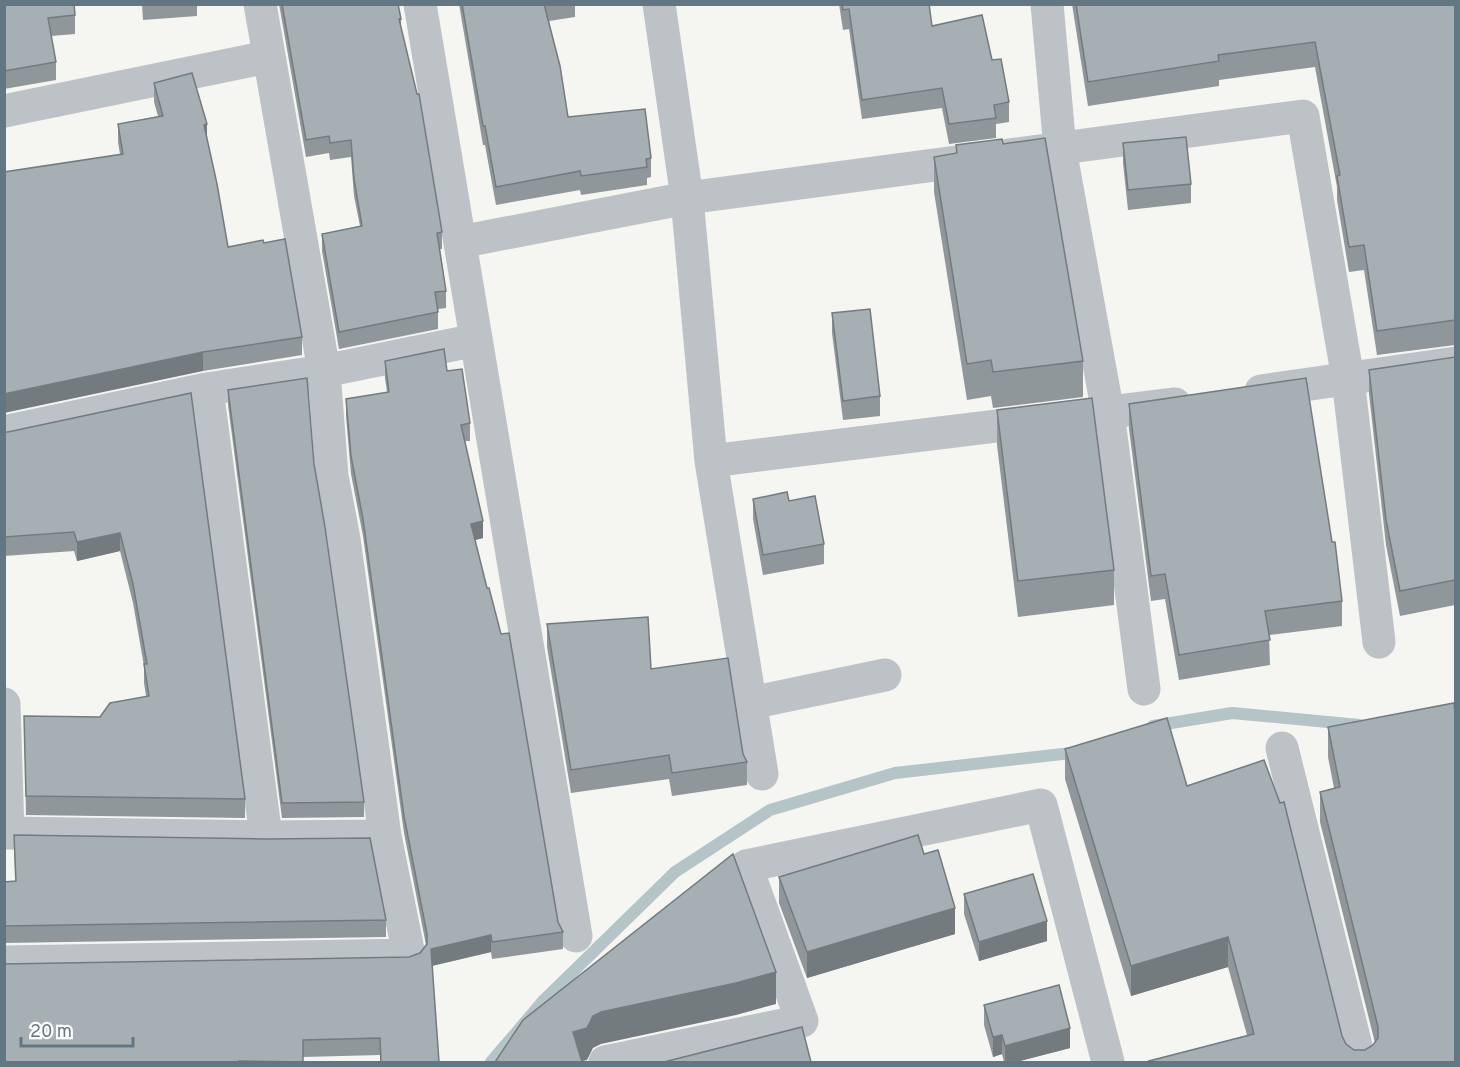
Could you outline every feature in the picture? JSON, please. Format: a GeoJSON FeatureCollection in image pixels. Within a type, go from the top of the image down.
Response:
{"type":"FeatureCollection","features":[{"type":"Feature","properties":{"kind":"street"},"geometry":{"type":"LineString","coordinates":[[4,962],[409,956],[385,836],[344,539],[332,476],[324,371],[260,4]]}},
{"type":"Feature","properties":{"kind":"street"},"geometry":{"type":"LineString","coordinates":[[420,4],[576,936]]}},
{"type":"Feature","properties":{"kind":"street"},"geometry":{"type":"LineString","coordinates":[[659,4],[687,198],[711,461],[762,774]]}},
{"type":"Feature","properties":{"kind":"street"},"geometry":{"type":"LineString","coordinates":[[1047,4],[1060,149],[1108,413],[1144,689]]}},
{"type":"Feature","properties":{"kind":"street"},"geometry":{"type":"LineString","coordinates":[[4,111],[268,57]]}},
{"type":"Feature","properties":{"kind":"street"},"geometry":{"type":"LineString","coordinates":[[460,242],[687,198],[1303,116],[1348,379],[1378,642]]}},
{"type":"Feature","properties":{"kind":"street"},"geometry":{"type":"LineString","coordinates":[[4,432],[207,389],[324,371],[476,340]]}},
{"type":"Feature","properties":{"kind":"street"},"geometry":{"type":"LineString","coordinates":[[1233,395],[1455,363]]}},
{"type":"Feature","properties":{"kind":"street"},"geometry":{"type":"LineString","coordinates":[[207,389],[266,837]]}},
{"type":"Feature","properties":{"kind":"street"},"geometry":{"type":"LineString","coordinates":[[711,461],[1199,400]]}},
{"type":"Feature","properties":{"kind":"street"},"geometry":{"type":"LineString","coordinates":[[751,703],[885,675]]}},
{"type":"Feature","properties":{"kind":"street"},"geometry":{"type":"LineString","coordinates":[[4,704],[8,833],[266,837],[385,836]]}},
{"type":"Feature","properties":{"kind":"street"},"geometry":{"type":"LineString","coordinates":[[1282,748],[1360,1062]]}},
{"type":"Feature","properties":{"kind":"street"},"geometry":{"type":"LineString","coordinates":[[604,1062],[802,1021],[746,866],[1041,805],[1108,1062]]}},
{"type":"Feature","properties":{"kind":"building"},"geometry":{"type":"Polygon","coordinates":[[[4,4],[74,4],[75,15],[48,18],[56,62],[4,71],[4,4]]]}},
{"type":"Feature","properties":{"kind":"building"},"geometry":{"type":"Polygon","coordinates":[[[282,4],[398,4],[401,19],[399,19],[417,94],[419,94],[442,232],[437,233],[446,291],[435,292],[438,312],[339,332],[322,234],[362,226],[354,179],[351,140],[330,143],[329,136],[306,140],[282,4]]]}},
{"type":"Feature","properties":{"kind":"building"},"geometry":{"type":"Polygon","coordinates":[[[462,4],[544,4],[560,66],[568,117],[645,109],[651,158],[646,159],[647,167],[581,176],[580,171],[496,187],[462,4]]]}},
{"type":"Feature","properties":{"kind":"building"},"geometry":{"type":"Polygon","coordinates":[[[842,4],[929,4],[932,26],[982,15],[992,60],[1001,59],[1009,102],[994,105],[996,118],[949,124],[942,88],[862,100],[849,9],[843,10],[842,4]]]}},
{"type":"Feature","properties":{"kind":"building"},"geometry":{"type":"Polygon","coordinates":[[[1076,4],[1455,4],[1455,320],[1377,331],[1364,245],[1349,247],[1337,176],[1340,175],[1315,42],[1218,55],[1219,61],[1088,82],[1076,4]]]}},
{"type":"Feature","properties":{"kind":"building"},"geometry":{"type":"Polygon","coordinates":[[[192,73],[207,124],[204,125],[228,247],[263,240],[264,243],[285,239],[302,337],[203,352],[4,394],[4,172],[123,154],[118,124],[163,116],[154,83],[192,73]]]}},
{"type":"Feature","properties":{"kind":"building"},"geometry":{"type":"Polygon","coordinates":[[[1186,137],[1191,184],[1128,190],[1123,143],[1186,137]]]}},
{"type":"Feature","properties":{"kind":"building"},"geometry":{"type":"Polygon","coordinates":[[[1045,138],[1083,361],[993,372],[991,360],[967,364],[934,157],[957,153],[956,145],[1002,139],[1003,144],[1045,138]]]}},
{"type":"Feature","properties":{"kind":"building"},"geometry":{"type":"Polygon","coordinates":[[[870,309],[880,396],[843,401],[832,313],[870,309]]]}},
{"type":"Feature","properties":{"kind":"building"},"geometry":{"type":"Polygon","coordinates":[[[444,349],[447,371],[462,369],[470,423],[461,425],[483,521],[471,524],[501,634],[509,633],[558,922],[563,932],[492,942],[491,935],[431,949],[439,1062],[381,1062],[380,1038],[303,1040],[303,1062],[4,1062],[4,964],[409,957],[420,953],[427,944],[404,816],[363,519],[351,456],[346,399],[389,392],[385,361],[444,349]]]}},
{"type":"Feature","properties":{"kind":"building"},"geometry":{"type":"Polygon","coordinates":[[[1455,357],[1455,580],[1400,591],[1386,520],[1369,370],[1455,357]]]}},
{"type":"Feature","properties":{"kind":"building"},"geometry":{"type":"Polygon","coordinates":[[[307,378],[314,464],[364,802],[282,803],[228,390],[307,378]]]}},
{"type":"Feature","properties":{"kind":"building"},"geometry":{"type":"Polygon","coordinates":[[[1306,378],[1332,542],[1335,542],[1342,601],[1265,611],[1270,640],[1179,655],[1165,574],[1151,576],[1129,404],[1306,378]]]}},
{"type":"Feature","properties":{"kind":"building"},"geometry":{"type":"Polygon","coordinates":[[[191,393],[245,799],[26,796],[24,716],[100,717],[110,703],[149,696],[144,664],[147,664],[133,584],[120,533],[77,542],[74,532],[4,537],[4,432],[191,393]]]}},
{"type":"Feature","properties":{"kind":"building"},"geometry":{"type":"Polygon","coordinates":[[[1092,398],[1114,570],[1018,581],[997,410],[1092,398]]]}},
{"type":"Feature","properties":{"kind":"building"},"geometry":{"type":"Polygon","coordinates":[[[787,492],[789,501],[815,496],[824,544],[763,555],[753,499],[787,492]]]}},
{"type":"Feature","properties":{"kind":"building"},"geometry":{"type":"Polygon","coordinates":[[[648,617],[651,669],[728,658],[743,754],[747,762],[672,773],[669,755],[571,770],[547,624],[648,617]]]}},
{"type":"Feature","properties":{"kind":"building"},"geometry":{"type":"Polygon","coordinates":[[[1454,703],[1455,1062],[1150,1062],[1254,1034],[1228,937],[1131,966],[1065,749],[1167,718],[1187,786],[1264,760],[1280,803],[1284,802],[1342,1036],[1346,1044],[1354,1050],[1365,1050],[1378,1038],[1378,1027],[1320,792],[1340,787],[1328,727],[1454,703]]]}},
{"type":"Feature","properties":{"kind":"building"},"geometry":{"type":"Polygon","coordinates":[[[14,835],[266,839],[370,838],[386,920],[4,926],[4,882],[16,881],[14,835]]]}},
{"type":"Feature","properties":{"kind":"building"},"geometry":{"type":"Polygon","coordinates":[[[918,835],[924,854],[938,850],[955,908],[807,952],[779,877],[918,835]]]}},
{"type":"Feature","properties":{"kind":"building"},"geometry":{"type":"Polygon","coordinates":[[[733,854],[776,972],[736,983],[601,1012],[593,1016],[587,1028],[573,1032],[582,1062],[495,1062],[523,1020],[733,854]]]}},
{"type":"Feature","properties":{"kind":"building"},"geometry":{"type":"Polygon","coordinates":[[[1033,874],[1047,921],[979,942],[964,894],[1033,874]]]}},
{"type":"Feature","properties":{"kind":"building"},"geometry":{"type":"Polygon","coordinates":[[[1059,985],[1070,1028],[1005,1046],[1002,1035],[993,1037],[984,1005],[1059,985]]]}},
{"type":"Feature","properties":{"kind":"building"},"geometry":{"type":"Polygon","coordinates":[[[802,1027],[811,1062],[664,1062],[802,1027]]]}},
{"type":"Feature","properties":{"kind":"waterway"},"geometry":{"type":"LineString","coordinates":[[1153,726],[1232,713],[1359,725]]}},
{"type":"Feature","properties":{"kind":"waterway"},"geometry":{"type":"LineString","coordinates":[[491,1062],[544,1000],[675,872],[770,810],[895,773],[1080,752]]}}]}
